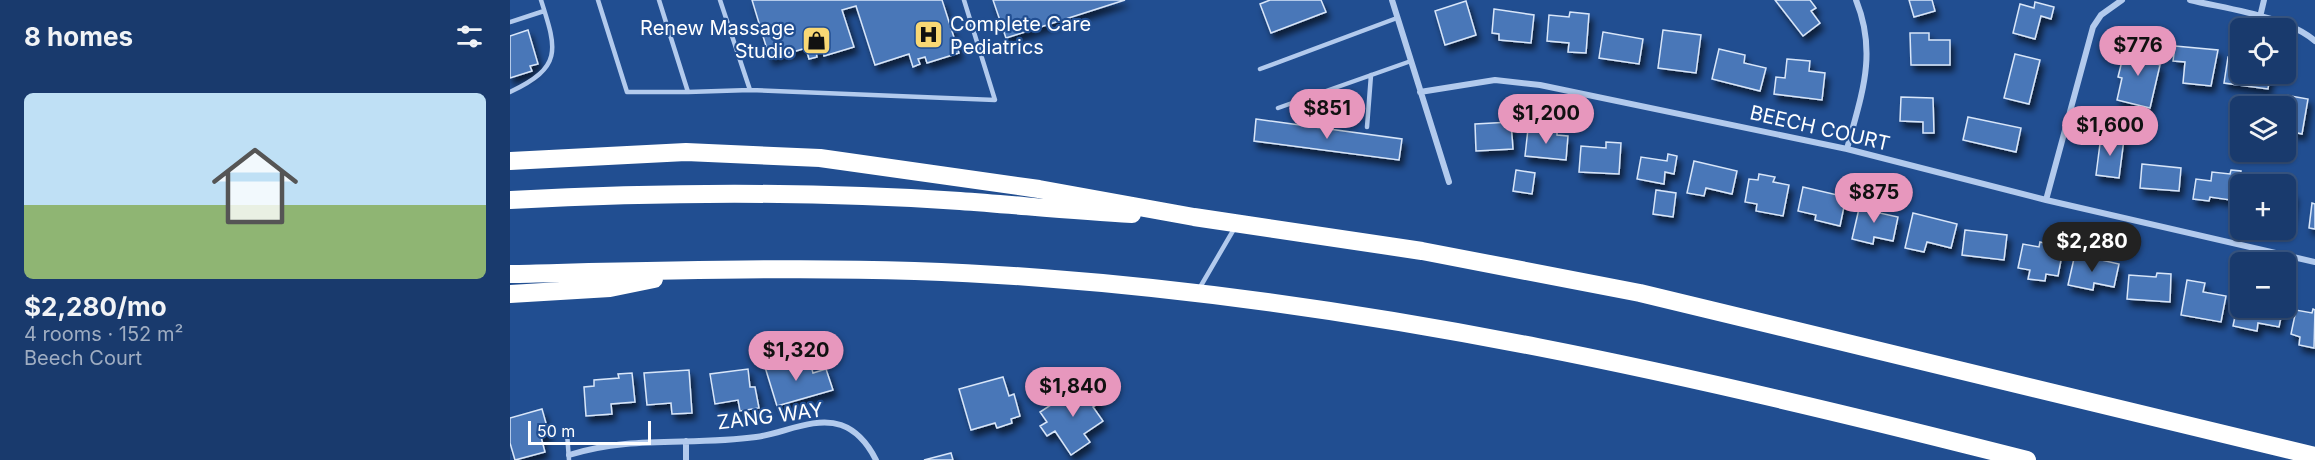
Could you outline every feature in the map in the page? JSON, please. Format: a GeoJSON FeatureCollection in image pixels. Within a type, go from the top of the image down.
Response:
{"type":"FeatureCollection","features":[{"type":"Feature","properties":{"kind":"highway"},"geometry":{"type":"LineString","coordinates":[[510,161],[686,152],[809,157],[901,167],[1040,189],[1194,218],[1422,251],[1640,293],[2315,456]]}},
{"type":"Feature","properties":{"kind":"highway"},"geometry":{"type":"LineString","coordinates":[[510,200],[657,195],[801,195],[958,201],[1194,218]]}},
{"type":"Feature","properties":{"kind":"highway"},"geometry":{"type":"LineString","coordinates":[[510,294],[610,288],[699,269]]}},
{"type":"Feature","properties":{"kind":"highway"},"geometry":{"type":"LineString","coordinates":[[510,274],[699,269],[950,273],[1043,278],[1197,292],[1422,324],[1619,362],[2027,460]]}},
{"type":"Feature","properties":{"kind":"street"},"geometry":{"type":"LineString","coordinates":[[1392,0],[1449,182]]}},
{"type":"Feature","properties":{"kind":"street"},"geometry":{"type":"LineString","coordinates":[[1847,149],[1866,72],[1868,34],[1856,0]]}},
{"type":"Feature","properties":{"kind":"street"},"geometry":{"type":"LineString","coordinates":[[2046,200],[2093,27],[2101,15],[2122,0]]}},
{"type":"Feature","properties":{"kind":"street"},"geometry":{"type":"LineString","coordinates":[[2190,0],[2260,17],[2306,33],[2315,41]]}},
{"type":"Feature","properties":{"kind":"street"},"geometry":{"type":"LineString","coordinates":[[2260,17],[2264,0]]}},
{"type":"Feature","properties":{"kind":"street","name":"BEECH COURT"},"geometry":{"type":"LineString","coordinates":[[1420,92],[1475,81],[1515,81],[1847,149],[2046,200],[2315,262]]}},
{"type":"Feature","properties":{"kind":"street","name":"ZANG WAY"},"geometry":{"type":"LineString","coordinates":[[569,458],[612,443],[756,437],[812,424],[841,425],[868,443],[876,460]]}},
{"type":"Feature","properties":{"kind":"street"},"geometry":{"type":"LineString","coordinates":[[686,441],[686,460]]}},
{"type":"Feature","properties":{"kind":"lane"},"geometry":{"type":"LineString","coordinates":[[510,92],[534,80],[550,62],[553,44],[541,0]]}},
{"type":"Feature","properties":{"kind":"lane"},"geometry":{"type":"LineString","coordinates":[[598,0],[627,92],[750,90],[995,100],[964,0]]}},
{"type":"Feature","properties":{"kind":"lane"},"geometry":{"type":"LineString","coordinates":[[659,0],[688,92]]}},
{"type":"Feature","properties":{"kind":"lane"},"geometry":{"type":"LineString","coordinates":[[720,0],[750,90]]}},
{"type":"Feature","properties":{"kind":"lane"},"geometry":{"type":"LineString","coordinates":[[510,22],[544,11]]}},
{"type":"Feature","properties":{"kind":"lane"},"geometry":{"type":"LineString","coordinates":[[1260,69],[1397,18]]}},
{"type":"Feature","properties":{"kind":"lane"},"geometry":{"type":"LineString","coordinates":[[1278,108],[1411,61]]}},
{"type":"Feature","properties":{"kind":"lane"},"geometry":{"type":"LineString","coordinates":[[1367,127],[1371,75]]}},
{"type":"Feature","properties":{"kind":"lane"},"geometry":{"type":"LineString","coordinates":[[1330,124],[1332,89]]}},
{"type":"Feature","properties":{"kind":"lane"},"geometry":{"type":"LineString","coordinates":[[1197,292],[1237,224]]}},
{"type":"Feature","properties":{"kind":"lane"},"geometry":{"type":"LineString","coordinates":[[567,433],[569,458]]}},
{"type":"Feature","properties":{"kind":"building"},"geometry":{"type":"Polygon","coordinates":[[[752,0],[942,0],[959,53],[927,63],[925,57],[918,59],[920,64],[913,67],[909,54],[875,65],[856,6],[842,10],[854,47],[824,56],[823,50],[816,52],[817,57],[809,59],[806,48],[770,59],[752,0]]]}},
{"type":"Feature","properties":{"kind":"building"},"geometry":{"type":"Polygon","coordinates":[[[993,0],[1125,0],[1006,38],[993,0]]]}},
{"type":"Feature","properties":{"kind":"building"},"geometry":{"type":"Polygon","coordinates":[[[1270,0],[1321,0],[1326,12],[1271,33],[1260,4],[1270,0]]]}},
{"type":"Feature","properties":{"kind":"building"},"geometry":{"type":"Polygon","coordinates":[[[1775,0],[1810,0],[1816,8],[1811,11],[1820,23],[1803,36],[1775,0]]]}},
{"type":"Feature","properties":{"kind":"building"},"geometry":{"type":"Polygon","coordinates":[[[1909,0],[1932,0],[1935,11],[1914,17],[1909,0]]]}},
{"type":"Feature","properties":{"kind":"building"},"geometry":{"type":"Polygon","coordinates":[[[1466,1],[1476,35],[1445,45],[1435,11],[1466,1]]]}},
{"type":"Feature","properties":{"kind":"building"},"geometry":{"type":"Polygon","coordinates":[[[2035,2],[2054,7],[2051,19],[2041,16],[2035,39],[2013,33],[2020,4],[2034,8],[2035,2]]]}},
{"type":"Feature","properties":{"kind":"building"},"geometry":{"type":"Polygon","coordinates":[[[1494,9],[1534,15],[1531,43],[1499,40],[1499,34],[1492,33],[1494,9]]]}},
{"type":"Feature","properties":{"kind":"building"},"geometry":{"type":"Polygon","coordinates":[[[1570,12],[1589,14],[1586,53],[1568,52],[1569,43],[1547,41],[1549,15],[1569,17],[1570,12]]]}},
{"type":"Feature","properties":{"kind":"building"},"geometry":{"type":"Polygon","coordinates":[[[528,30],[538,64],[530,66],[532,71],[510,78],[510,36],[528,30]]]}},
{"type":"Feature","properties":{"kind":"building"},"geometry":{"type":"Polygon","coordinates":[[[1663,30],[1701,35],[1696,73],[1658,68],[1663,30]]]}},
{"type":"Feature","properties":{"kind":"building"},"geometry":{"type":"Polygon","coordinates":[[[1603,32],[1643,39],[1639,64],[1599,58],[1603,32]]]}},
{"type":"Feature","properties":{"kind":"building"},"geometry":{"type":"Polygon","coordinates":[[[1910,33],[1929,33],[1929,40],[1950,40],[1950,65],[1911,65],[1910,33]]]}},
{"type":"Feature","properties":{"kind":"building"},"geometry":{"type":"Polygon","coordinates":[[[2126,45],[2153,52],[2150,62],[2160,65],[2150,108],[2117,100],[2122,78],[2118,77],[2126,45]]]}},
{"type":"Feature","properties":{"kind":"building"},"geometry":{"type":"Polygon","coordinates":[[[2175,46],[2218,50],[2211,86],[2183,83],[2185,62],[2173,61],[2175,46]]]}},
{"type":"Feature","properties":{"kind":"building"},"geometry":{"type":"Polygon","coordinates":[[[1719,49],[1745,55],[1744,63],[1766,68],[1760,91],[1712,79],[1719,49]]]}},
{"type":"Feature","properties":{"kind":"building"},"geometry":{"type":"Polygon","coordinates":[[[2015,54],[2040,60],[2029,104],[2004,98],[2015,54]]]}},
{"type":"Feature","properties":{"kind":"building"},"geometry":{"type":"Polygon","coordinates":[[[2228,57],[2230,57],[2230,84],[2224,83],[2228,57]]]}},
{"type":"Feature","properties":{"kind":"building"},"geometry":{"type":"Polygon","coordinates":[[[1787,59],[1810,61],[1809,71],[1825,73],[1822,100],[1774,94],[1776,77],[1785,78],[1787,59]]]}},
{"type":"Feature","properties":{"kind":"building"},"geometry":{"type":"Polygon","coordinates":[[[2231,84],[2269,84],[2268,89],[2231,84]]]}},
{"type":"Feature","properties":{"kind":"building"},"geometry":{"type":"Polygon","coordinates":[[[1901,97],[1933,98],[1934,133],[1923,133],[1923,122],[1900,121],[1901,97]]]}},
{"type":"Feature","properties":{"kind":"building"},"geometry":{"type":"Polygon","coordinates":[[[2296,97],[2308,99],[2302,134],[2296,133],[2296,97]]]}},
{"type":"Feature","properties":{"kind":"building"},"geometry":{"type":"Polygon","coordinates":[[[1968,117],[2021,128],[2016,152],[1963,140],[1968,117]]]}},
{"type":"Feature","properties":{"kind":"building"},"geometry":{"type":"Polygon","coordinates":[[[1256,119],[1402,139],[1399,160],[1254,141],[1256,119]]]}},
{"type":"Feature","properties":{"kind":"building"},"geometry":{"type":"Polygon","coordinates":[[[1511,122],[1513,149],[1476,151],[1475,124],[1511,122]]]}},
{"type":"Feature","properties":{"kind":"building"},"geometry":{"type":"Polygon","coordinates":[[[1528,129],[1557,132],[1557,135],[1568,136],[1566,160],[1525,156],[1528,129]]]}},
{"type":"Feature","properties":{"kind":"building"},"geometry":{"type":"Polygon","coordinates":[[[2101,136],[2124,139],[2119,178],[2096,175],[2101,136]]]}},
{"type":"Feature","properties":{"kind":"building"},"geometry":{"type":"Polygon","coordinates":[[[1606,142],[1621,143],[1619,174],[1579,172],[1581,146],[1606,148],[1606,142]]]}},
{"type":"Feature","properties":{"kind":"building"},"geometry":{"type":"Polygon","coordinates":[[[1668,154],[1677,156],[1674,174],[1665,172],[1664,184],[1637,179],[1641,157],[1667,161],[1668,154]]]}},
{"type":"Feature","properties":{"kind":"building"},"geometry":{"type":"Polygon","coordinates":[[[1694,161],[1737,171],[1732,194],[1706,188],[1704,196],[1687,193],[1694,161]]]}},
{"type":"Feature","properties":{"kind":"building"},"geometry":{"type":"Polygon","coordinates":[[[2142,164],[2181,168],[2179,191],[2140,188],[2142,164]]]}},
{"type":"Feature","properties":{"kind":"building"},"geometry":{"type":"Polygon","coordinates":[[[1516,170],[1535,173],[1532,194],[1513,191],[1516,170]]]}},
{"type":"Feature","properties":{"kind":"building"},"geometry":{"type":"Polygon","coordinates":[[[2231,170],[2241,171],[2241,174],[2230,174],[2231,170]]]}},
{"type":"Feature","properties":{"kind":"building"},"geometry":{"type":"Polygon","coordinates":[[[2212,172],[2230,174],[2230,200],[2210,197],[2209,201],[2193,199],[2196,179],[2211,181],[2212,172]]]}},
{"type":"Feature","properties":{"kind":"building"},"geometry":{"type":"Polygon","coordinates":[[[1759,174],[1775,177],[1773,182],[1789,185],[1783,216],[1756,211],[1757,204],[1745,202],[1749,179],[1758,180],[1759,174]]]}},
{"type":"Feature","properties":{"kind":"building"},"geometry":{"type":"Polygon","coordinates":[[[1803,187],[1846,197],[1840,226],[1815,220],[1816,215],[1798,211],[1803,187]]]}},
{"type":"Feature","properties":{"kind":"building"},"geometry":{"type":"Polygon","coordinates":[[[1656,190],[1676,193],[1673,217],[1653,214],[1656,190]]]}},
{"type":"Feature","properties":{"kind":"building"},"geometry":{"type":"Polygon","coordinates":[[[1861,200],[1877,204],[1875,212],[1898,217],[1893,241],[1874,237],[1873,244],[1852,239],[1861,200]]]}},
{"type":"Feature","properties":{"kind":"building"},"geometry":{"type":"Polygon","coordinates":[[[2312,203],[2315,204],[2315,229],[2309,228],[2312,203]]]}},
{"type":"Feature","properties":{"kind":"building"},"geometry":{"type":"Polygon","coordinates":[[[1913,213],[1957,224],[1951,248],[1927,242],[1924,252],[1905,248],[1913,213]]]}},
{"type":"Feature","properties":{"kind":"building"},"geometry":{"type":"Polygon","coordinates":[[[1965,230],[2007,235],[2004,260],[1962,255],[1965,230]]]}},
{"type":"Feature","properties":{"kind":"building"},"geometry":{"type":"Polygon","coordinates":[[[2040,242],[2056,246],[2055,253],[2062,255],[2058,276],[2046,274],[2045,281],[2028,279],[2030,270],[2018,268],[2023,244],[2039,247],[2040,242]]]}},
{"type":"Feature","properties":{"kind":"building"},"geometry":{"type":"Polygon","coordinates":[[[2075,254],[2119,264],[2114,287],[2094,283],[2093,290],[2068,285],[2075,254]]]}},
{"type":"Feature","properties":{"kind":"building"},"geometry":{"type":"Polygon","coordinates":[[[2157,273],[2171,274],[2170,302],[2127,299],[2129,275],[2156,277],[2157,273]]]}},
{"type":"Feature","properties":{"kind":"building"},"geometry":{"type":"Polygon","coordinates":[[[2187,280],[2205,283],[2203,292],[2226,296],[2221,322],[2181,315],[2187,280]]]}},
{"type":"Feature","properties":{"kind":"building"},"geometry":{"type":"Polygon","coordinates":[[[2313,309],[2315,310],[2314,348],[2299,345],[2300,337],[2291,334],[2296,310],[2312,313],[2313,309]]]}},
{"type":"Feature","properties":{"kind":"building"},"geometry":{"type":"Polygon","coordinates":[[[2235,318],[2281,318],[2279,327],[2258,323],[2257,331],[2233,326],[2235,318]]]}},
{"type":"Feature","properties":{"kind":"building"},"geometry":{"type":"Polygon","coordinates":[[[799,357],[802,368],[811,366],[813,373],[826,369],[833,390],[777,406],[765,367],[799,357]]]}},
{"type":"Feature","properties":{"kind":"building"},"geometry":{"type":"Polygon","coordinates":[[[748,369],[750,387],[755,387],[759,408],[740,411],[738,400],[715,404],[710,374],[748,369]]]}},
{"type":"Feature","properties":{"kind":"building"},"geometry":{"type":"Polygon","coordinates":[[[689,370],[692,413],[672,414],[671,403],[647,405],[644,373],[689,370]]]}},
{"type":"Feature","properties":{"kind":"building"},"geometry":{"type":"Polygon","coordinates":[[[632,373],[635,402],[611,404],[612,414],[586,416],[584,387],[594,386],[594,380],[619,378],[618,374],[632,373]]]}},
{"type":"Feature","properties":{"kind":"building"},"geometry":{"type":"Polygon","coordinates":[[[1003,377],[1009,396],[1014,394],[1020,416],[1011,419],[1012,423],[997,428],[995,423],[971,430],[959,389],[1003,377]]]}},
{"type":"Feature","properties":{"kind":"building"},"geometry":{"type":"Polygon","coordinates":[[[1086,382],[1100,402],[1093,407],[1103,421],[1084,434],[1090,442],[1071,455],[1055,431],[1047,436],[1040,426],[1047,422],[1040,412],[1086,382]]]}},
{"type":"Feature","properties":{"kind":"building"},"geometry":{"type":"Polygon","coordinates":[[[542,409],[549,434],[541,437],[545,452],[515,460],[510,443],[510,418],[542,409]]]}},
{"type":"Feature","properties":{"kind":"building"},"geometry":{"type":"Polygon","coordinates":[[[951,453],[953,460],[924,460],[951,453]]]}},
{"type":"Feature","properties":{"kind":"place","name":"Complete Care Pediatrics"},"geometry":{"type":"Point","coordinates":[929,35]}},
{"type":"Feature","properties":{"kind":"place","name":"Renew Massage Studio"},"geometry":{"type":"Point","coordinates":[816,40]}}]}
